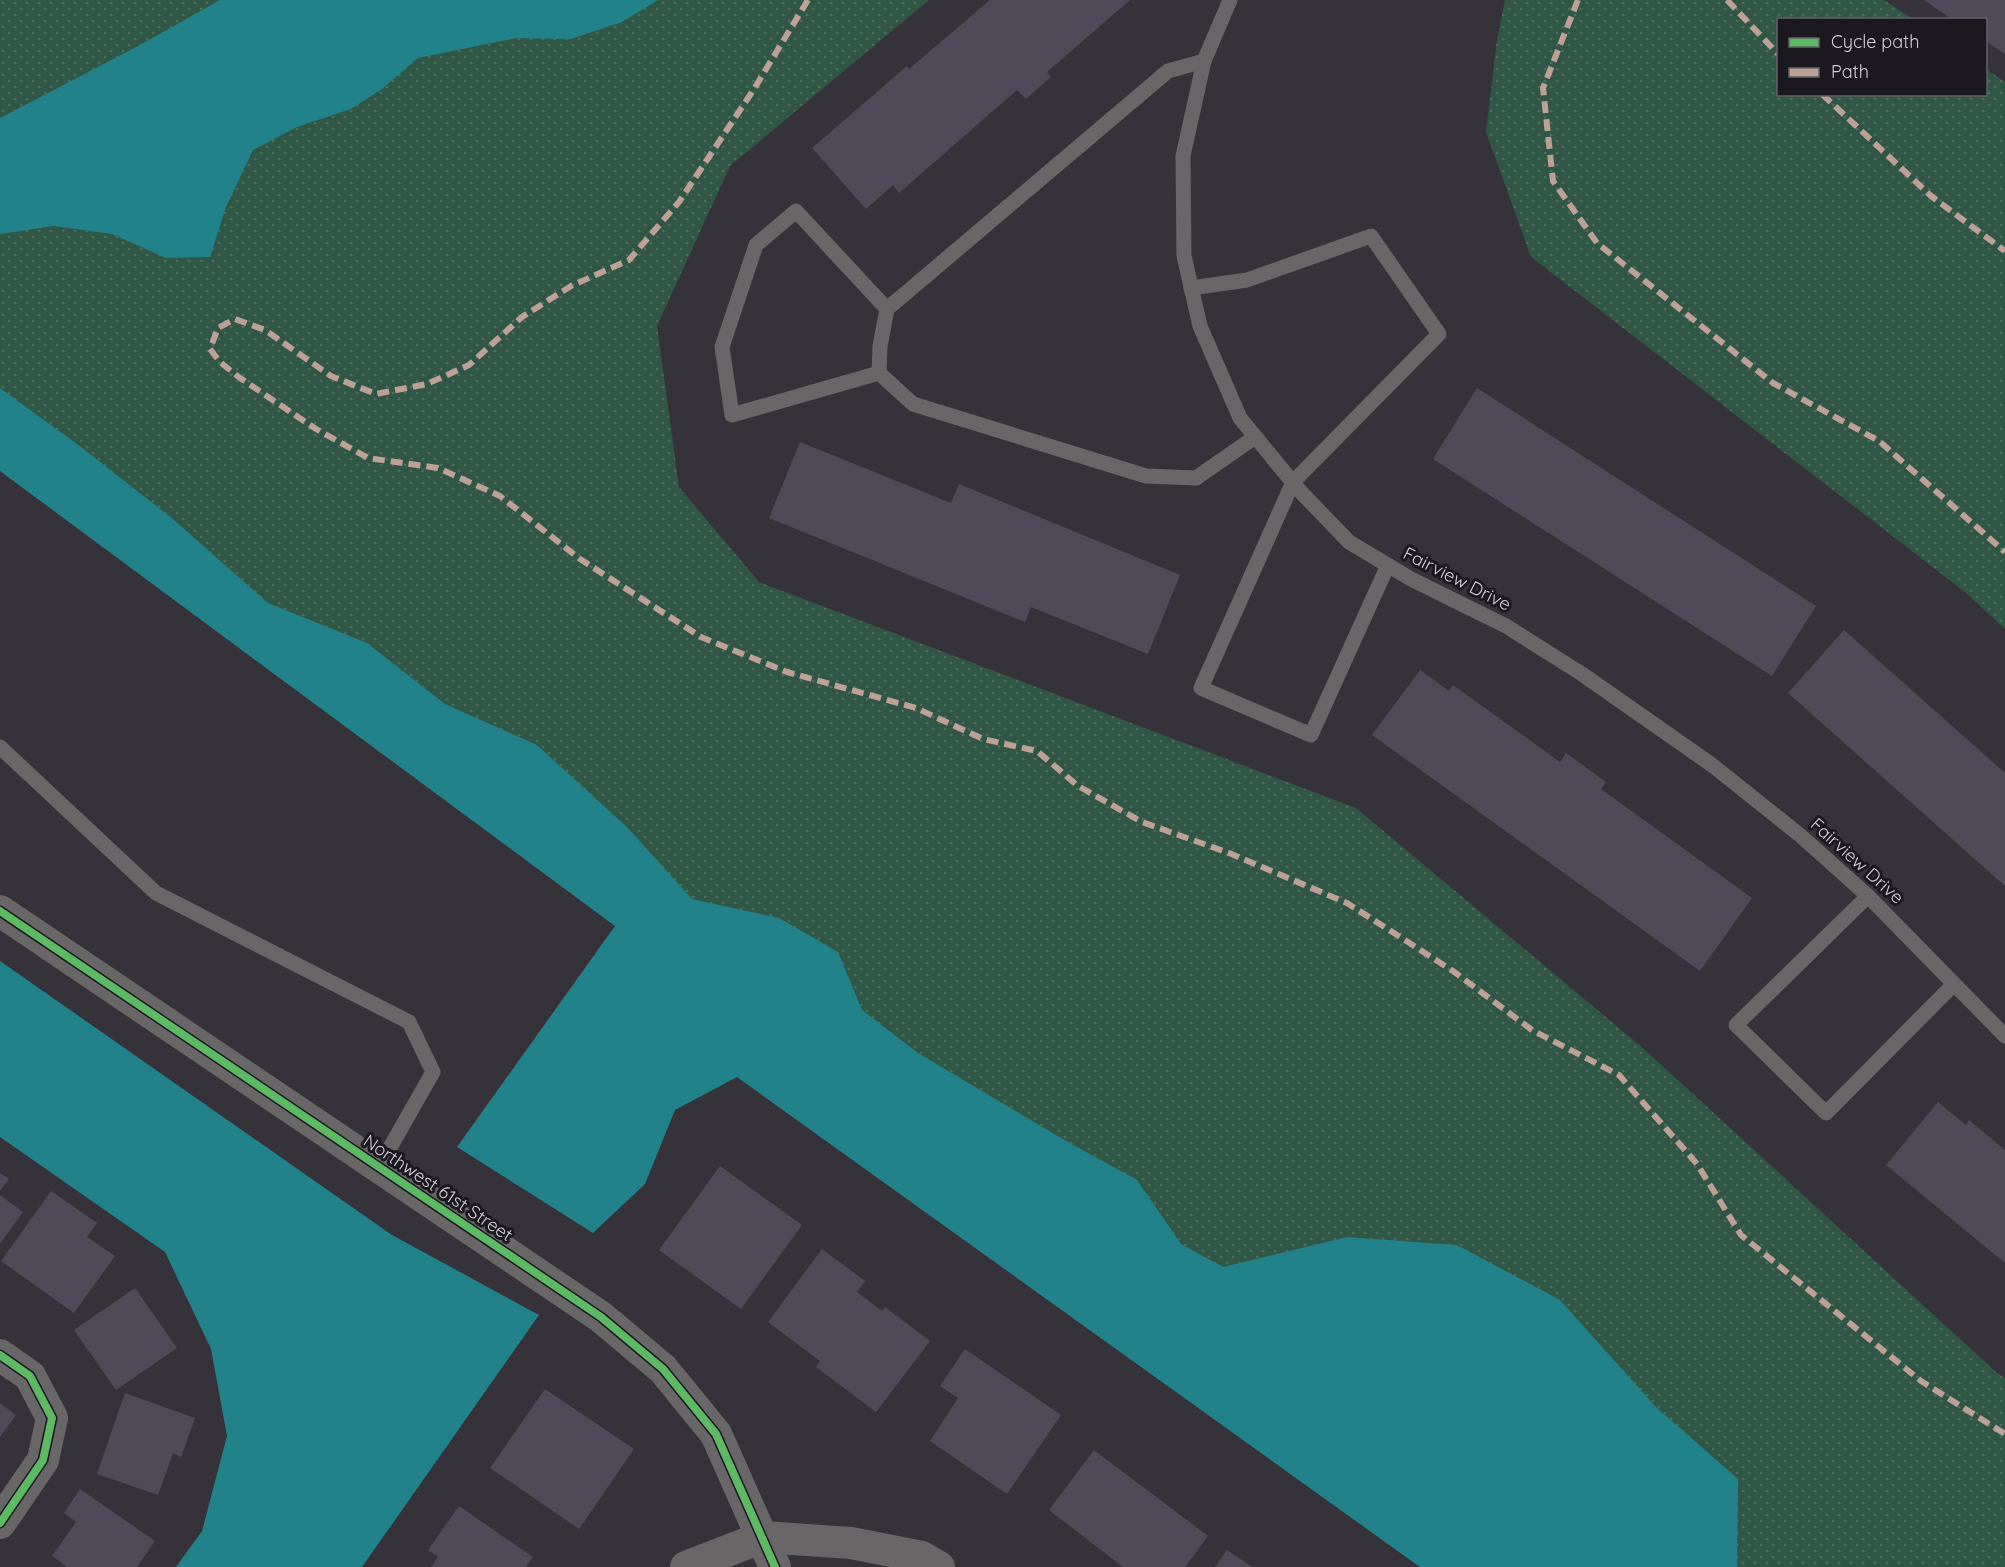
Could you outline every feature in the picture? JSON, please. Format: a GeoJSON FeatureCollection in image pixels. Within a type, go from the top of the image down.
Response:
{"type":"FeatureCollection","features":[{"type":"Feature","properties":{"kind":"street","name":"Northwest 61st Street"},"geometry":{"type":"LineString","coordinates":[[0,911],[601,1317],[663,1369],[716,1434],[775,1567]]}},
{"type":"Feature","properties":{"kind":"street"},"geometry":{"type":"LineString","coordinates":[[0,1355],[30,1377],[52,1418],[44,1460],[0,1522]]}},
{"type":"Feature","properties":{"kind":"street"},"geometry":{"type":"LineString","coordinates":[[686,1567],[763,1537],[851,1543],[922,1557],[939,1567]]}},
{"type":"Feature","properties":{"kind":"lane","name":"Fairview Drive"},"geometry":{"type":"LineString","coordinates":[[1230,0],[1204,61],[1183,156],[1184,256],[1200,326],[1240,418],[1293,482],[1349,542],[1411,579],[1506,626],[1582,674],[1712,765],[1801,836],[1868,896],[2005,1036]]}},
{"type":"Feature","properties":{"kind":"lane"},"geometry":{"type":"LineString","coordinates":[[879,374],[880,346],[886,309],[1168,71],[1204,61]]}},
{"type":"Feature","properties":{"kind":"lane"},"geometry":{"type":"LineString","coordinates":[[879,374],[732,415],[722,347],[756,245],[796,211],[886,309]]}},
{"type":"Feature","properties":{"kind":"lane"},"geometry":{"type":"LineString","coordinates":[[1191,288],[1247,280],[1371,236],[1439,334],[1293,482],[1201,688],[1311,735],[1388,565]]}},
{"type":"Feature","properties":{"kind":"lane"},"geometry":{"type":"LineString","coordinates":[[879,374],[913,404],[1146,476],[1196,478],[1255,436]]}},
{"type":"Feature","properties":{"kind":"lane"},"geometry":{"type":"LineString","coordinates":[[0,747],[156,893],[409,1022],[433,1072],[379,1167]]}},
{"type":"Feature","properties":{"kind":"lane"},"geometry":{"type":"LineString","coordinates":[[1868,896],[1736,1024],[1826,1113],[1953,985]]}},
{"type":"Feature","properties":{"kind":"green space"},"geometry":{"type":"Polygon","coordinates":[[[0,0],[929,0],[730,166],[657,326],[679,487],[759,582],[1356,808],[1644,1049],[2005,1378],[2005,1567],[1420,1567],[737,1077],[615,926],[0,471],[0,0]]]}},
{"type":"Feature","properties":{"kind":"green space"},"geometry":{"type":"Polygon","coordinates":[[[1505,0],[1884,0],[1911,18],[1777,18],[1777,96],[1987,96],[1987,70],[2005,82],[2005,629],[1965,592],[1531,257],[1486,132],[1497,40],[1505,0]]]}},
{"type":"Feature","properties":{"kind":"water"},"geometry":{"type":"Polygon","coordinates":[[[220,0],[658,0],[622,22],[571,39],[516,38],[418,58],[382,89],[351,109],[297,127],[253,150],[226,207],[210,257],[166,258],[112,234],[54,226],[0,234],[0,118],[140,45],[220,0]]]}},
{"type":"Feature","properties":{"kind":"water"},"geometry":{"type":"Polygon","coordinates":[[[0,388],[81,447],[173,519],[268,603],[367,643],[445,704],[537,745],[627,827],[692,899],[779,918],[838,952],[862,1010],[918,1053],[1137,1180],[1181,1244],[1223,1267],[1347,1237],[1457,1245],[1560,1300],[1656,1407],[1738,1479],[1737,1567],[1420,1567],[737,1077],[675,1110],[645,1184],[593,1233],[457,1147],[615,926],[0,471],[0,388]]]}},
{"type":"Feature","properties":{"kind":"water"},"geometry":{"type":"Polygon","coordinates":[[[0,961],[392,1235],[539,1315],[362,1567],[176,1567],[202,1531],[227,1436],[211,1349],[165,1252],[0,1137],[0,961]]]}},
{"type":"Feature","properties":{"kind":"building"},"geometry":{"type":"Polygon","coordinates":[[[990,0],[1130,0],[1047,72],[1051,77],[1026,99],[1017,90],[899,193],[893,185],[866,209],[812,148],[907,66],[909,69],[990,0]]]}},
{"type":"Feature","properties":{"kind":"building"},"geometry":{"type":"Polygon","coordinates":[[[1924,0],[2005,0],[2005,54],[1987,42],[1987,18],[1950,18],[1924,0]]]}},
{"type":"Feature","properties":{"kind":"building"},"geometry":{"type":"Polygon","coordinates":[[[1477,388],[1816,606],[1772,676],[1433,459],[1477,388]]]}},
{"type":"Feature","properties":{"kind":"building"},"geometry":{"type":"Polygon","coordinates":[[[800,442],[951,503],[959,484],[1180,575],[1148,654],[1031,607],[1025,622],[769,518],[800,442]]]}},
{"type":"Feature","properties":{"kind":"building"},"geometry":{"type":"Polygon","coordinates":[[[1844,630],[2005,773],[2005,886],[1788,693],[1844,630]]]}},
{"type":"Feature","properties":{"kind":"building"},"geometry":{"type":"Polygon","coordinates":[[[1420,670],[1449,691],[1453,685],[1560,762],[1566,753],[1606,782],[1601,789],[1752,898],[1700,971],[1372,735],[1420,670]]]}},
{"type":"Feature","properties":{"kind":"building"},"geometry":{"type":"Polygon","coordinates":[[[1938,1102],[1966,1125],[1969,1120],[2005,1150],[2005,1263],[1886,1165],[1938,1102]]]}},
{"type":"Feature","properties":{"kind":"building"},"geometry":{"type":"Polygon","coordinates":[[[720,1166],[802,1225],[741,1309],[659,1250],[720,1166]]]}},
{"type":"Feature","properties":{"kind":"building"},"geometry":{"type":"Polygon","coordinates":[[[0,1173],[9,1179],[0,1191],[0,1173]]]}},
{"type":"Feature","properties":{"kind":"building"},"geometry":{"type":"Polygon","coordinates":[[[51,1191],[97,1223],[87,1237],[115,1256],[74,1313],[1,1261],[51,1191]]]}},
{"type":"Feature","properties":{"kind":"building"},"geometry":{"type":"Polygon","coordinates":[[[0,1195],[23,1212],[0,1244],[0,1195]]]}},
{"type":"Feature","properties":{"kind":"building"},"geometry":{"type":"Polygon","coordinates":[[[822,1249],[865,1281],[857,1292],[882,1311],[885,1307],[930,1341],[876,1412],[816,1367],[820,1361],[768,1322],[822,1249]]]}},
{"type":"Feature","properties":{"kind":"building"},"geometry":{"type":"Polygon","coordinates":[[[135,1288],[177,1348],[116,1390],[74,1330],[135,1288]]]}},
{"type":"Feature","properties":{"kind":"building"},"geometry":{"type":"Polygon","coordinates":[[[965,1349],[1061,1415],[1007,1494],[930,1441],[958,1398],[940,1386],[965,1349]]]}},
{"type":"Feature","properties":{"kind":"building"},"geometry":{"type":"Polygon","coordinates":[[[545,1389],[634,1449],[579,1529],[490,1468],[545,1389]]]}},
{"type":"Feature","properties":{"kind":"building"},"geometry":{"type":"Polygon","coordinates":[[[125,1393],[195,1418],[181,1457],[173,1453],[158,1495],[97,1474],[125,1393]]]}},
{"type":"Feature","properties":{"kind":"building"},"geometry":{"type":"Polygon","coordinates":[[[0,1403],[16,1415],[0,1437],[0,1403]]]}},
{"type":"Feature","properties":{"kind":"building"},"geometry":{"type":"Polygon","coordinates":[[[1094,1450],[1208,1536],[1185,1567],[1123,1567],[1049,1510],[1094,1450]]]}},
{"type":"Feature","properties":{"kind":"building"},"geometry":{"type":"Polygon","coordinates":[[[80,1489],[155,1541],[137,1567],[67,1567],[52,1556],[76,1522],[64,1513],[80,1489]]]}},
{"type":"Feature","properties":{"kind":"building"},"geometry":{"type":"Polygon","coordinates":[[[459,1506],[533,1557],[526,1567],[431,1567],[438,1557],[428,1550],[459,1506]]]}},
{"type":"Feature","properties":{"kind":"building"},"geometry":{"type":"Polygon","coordinates":[[[1227,1550],[1252,1567],[1215,1567],[1227,1550]]]}},
{"type":"Feature","properties":{"kind":"marked path"},"geometry":{"type":"LineString","coordinates":[[808,0],[754,89],[679,202],[629,260],[571,286],[522,317],[469,365],[427,384],[376,394],[331,376],[265,330],[235,319],[218,328],[210,349],[220,362],[240,378],[316,429],[368,458],[438,468],[500,496],[580,559],[701,637],[787,672],[916,708],[983,739],[1037,751],[1078,786],[1142,822],[1229,853],[1347,903],[1453,971],[1532,1030],[1619,1075],[1697,1164],[1741,1235],[1921,1381],[2005,1434]]}},
{"type":"Feature","properties":{"kind":"marked path"},"geometry":{"type":"LineString","coordinates":[[1578,0],[1543,88],[1553,181],[1597,243],[1773,383],[1879,441],[2005,552]]}},
{"type":"Feature","properties":{"kind":"marked path"},"geometry":{"type":"LineString","coordinates":[[1727,0],[1777,53]]}},
{"type":"Feature","properties":{"kind":"marked path"},"geometry":{"type":"LineString","coordinates":[[1824,96],[1931,196],[2005,251]]}},
{"type":"Feature","properties":{"kind":"cycle path"},"geometry":{"type":"LineString","coordinates":[[0,911],[601,1317],[663,1369],[716,1434],[775,1567]]}},
{"type":"Feature","properties":{"kind":"cycle path"},"geometry":{"type":"LineString","coordinates":[[0,1355],[30,1376],[52,1418],[43,1460],[0,1523]]}}]}
